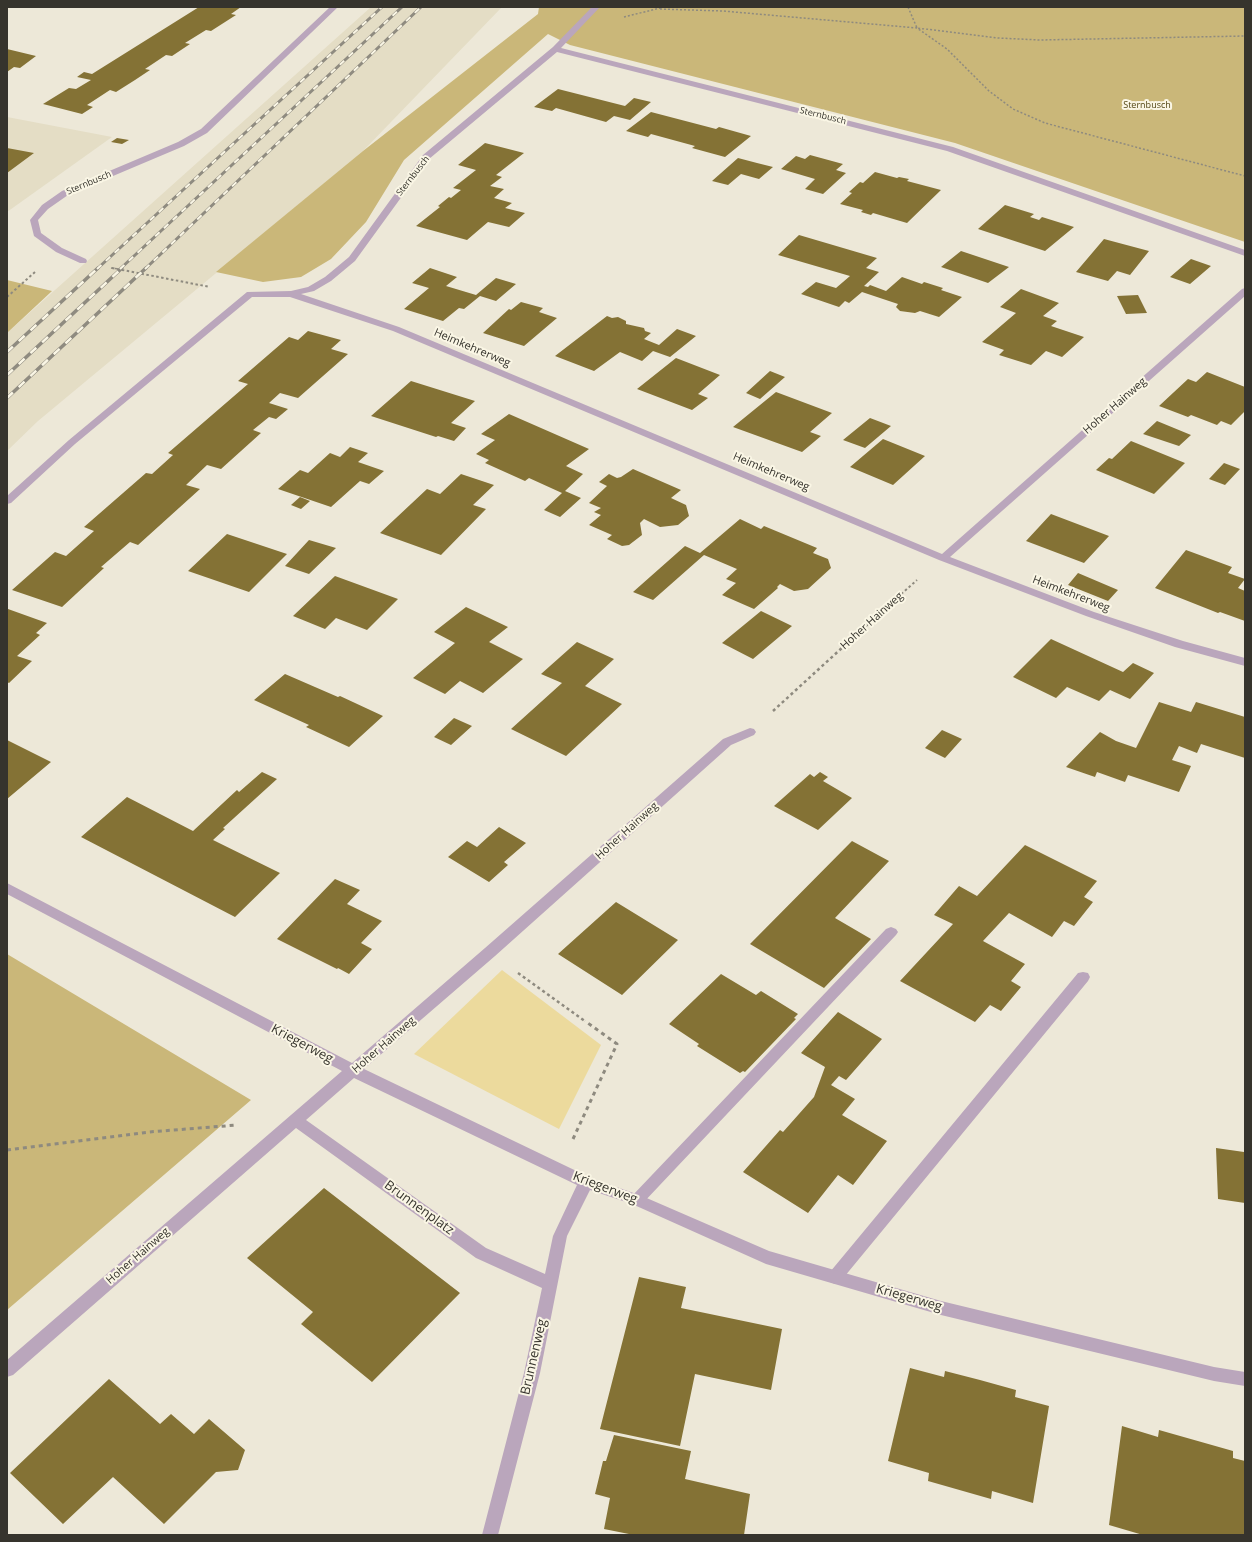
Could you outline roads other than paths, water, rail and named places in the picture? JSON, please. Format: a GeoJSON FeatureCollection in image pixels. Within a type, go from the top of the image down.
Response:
{"type":"FeatureCollection","features":[{"type":"Feature","properties":{"kind":"street","name":"Sternbusch"},"geometry":{"type":"LineString","coordinates":[[83,261],[59,250],[37,234],[34,220],[45,207],[65,193],[181,144],[204,131],[334,7]]}},
{"type":"Feature","properties":{"kind":"street","name":"Sternbusch"},"geometry":{"type":"LineString","coordinates":[[7,502],[72,442],[250,294],[292,294],[310,289],[328,279],[352,259],[426,157],[556,49],[596,7]]}},
{"type":"Feature","properties":{"kind":"street","name":"Sternbusch"},"geometry":{"type":"LineString","coordinates":[[556,49],[950,149],[1245,253]]}},
{"type":"Feature","properties":{"kind":"street","name":"Hoher Hainweg"},"geometry":{"type":"LineString","coordinates":[[943,558],[1245,292]]}},
{"type":"Feature","properties":{"kind":"street","name":"Heimkehrerweg"},"geometry":{"type":"LineString","coordinates":[[292,294],[396,329],[943,558],[1090,614],[1179,644],[1245,662]]}},
{"type":"Feature","properties":{"kind":"street","name":"Hoher Hainweg"},"geometry":{"type":"LineString","coordinates":[[7,1370],[354,1071],[727,742],[750,732]]}},
{"type":"Feature","properties":{"kind":"street","name":"Kriegerweg"},"geometry":{"type":"LineString","coordinates":[[7,888],[354,1071],[558,1170],[586,1182],[637,1200],[766,1257],[941,1308],[1214,1374],[1245,1379]]}},
{"type":"Feature","properties":{"kind":"street"},"geometry":{"type":"LineString","coordinates":[[637,1200],[891,932]]}},
{"type":"Feature","properties":{"kind":"street"},"geometry":{"type":"LineString","coordinates":[[835,1277],[1083,977]]}},
{"type":"Feature","properties":{"kind":"street","name":"Brunnenplatz"},"geometry":{"type":"LineString","coordinates":[[296,1120],[481,1252],[550,1284]]}},
{"type":"Feature","properties":{"kind":"street","name":"Brunnenweg"},"geometry":{"type":"LineString","coordinates":[[490,1535],[532,1373],[560,1236],[586,1182]]}},
{"type":"Feature","properties":{"kind":"railway"},"geometry":{"type":"LineString","coordinates":[[97,269],[382,7]]}},
{"type":"Feature","properties":{"kind":"railway"},"geometry":{"type":"LineString","coordinates":[[120,269],[402,7]]}},
{"type":"Feature","properties":{"kind":"railway"},"geometry":{"type":"LineString","coordinates":[[145,269],[421,7]]}},
{"type":"Feature","properties":{"kind":"railway"},"geometry":{"type":"LineString","coordinates":[[7,352],[98,268]]}},
{"type":"Feature","properties":{"kind":"railway"},"geometry":{"type":"LineString","coordinates":[[7,375],[122,268]]}},
{"type":"Feature","properties":{"kind":"railway"},"geometry":{"type":"LineString","coordinates":[[7,398],[146,268]]}}]}
